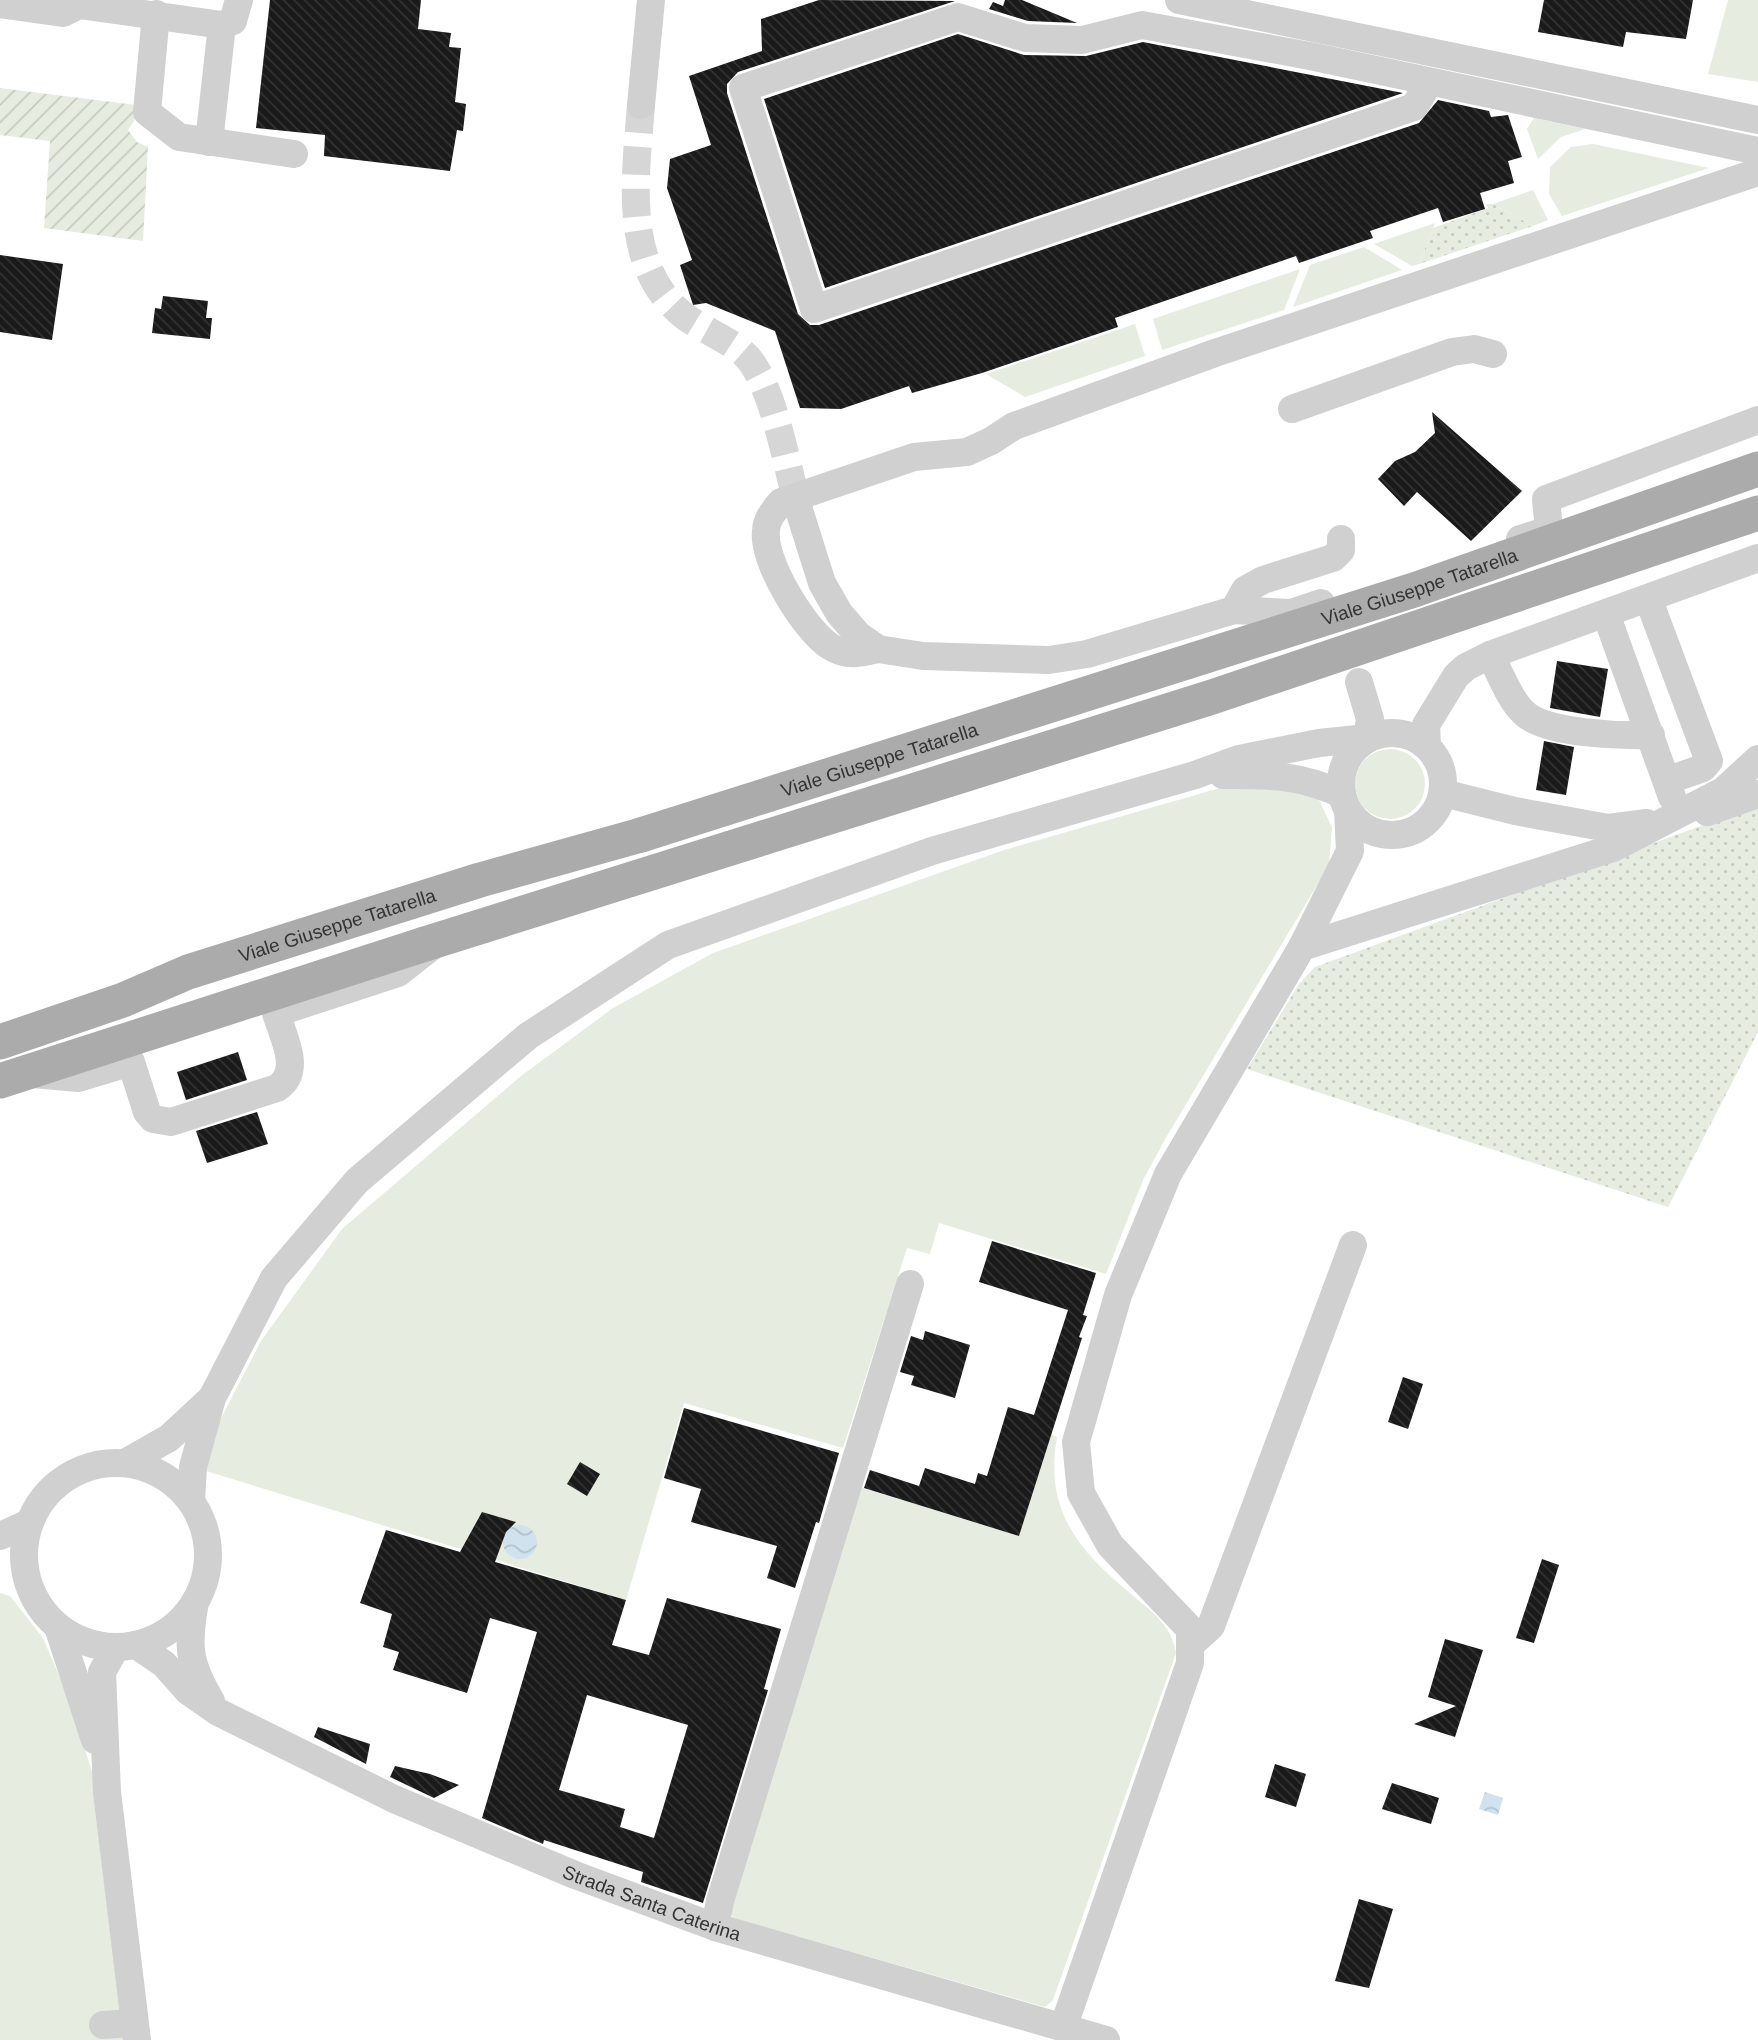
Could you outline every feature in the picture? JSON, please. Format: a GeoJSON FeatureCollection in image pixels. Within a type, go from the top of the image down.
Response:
{"type":"FeatureCollection","features":[{"type":"Feature","properties":{"kind":"main road","name":"Viale Giuseppe Tatarella"},"geometry":{"type":"LineString","coordinates":[[3,1039],[123,1000],[201,968],[480,880],[642,835],[1401,594],[1758,469]]}},
{"type":"Feature","properties":{"kind":"main road","name":"Viale Giuseppe Tatarella"},"geometry":{"type":"LineString","coordinates":[[12,1077],[1212,697],[1758,513]]}},
{"type":"Feature","properties":{"kind":"street"},"geometry":{"type":"LineString","coordinates":[[0,4],[63,12],[79,5],[222,25],[233,21],[239,0]]}},
{"type":"Feature","properties":{"kind":"street"},"geometry":{"type":"LineString","coordinates":[[641,105],[651,0]]}},
{"type":"Feature","properties":{"kind":"street"},"geometry":{"type":"LineString","coordinates":[[1179,0],[1758,120]]}},
{"type":"Feature","properties":{"kind":"street"},"geometry":{"type":"LineString","coordinates":[[156,14],[147,112],[179,137],[294,154]]}},
{"type":"Feature","properties":{"kind":"street"},"geometry":{"type":"LineString","coordinates":[[1429,83],[1414,107],[814,309],[743,88],[958,17],[1025,38],[1082,40],[1142,25],[1310,55],[1429,83],[1758,151]]}},
{"type":"Feature","properties":{"kind":"street"},"geometry":{"type":"LineString","coordinates":[[209,142],[222,25]]}},
{"type":"Feature","properties":{"kind":"street"},"geometry":{"type":"LineString","coordinates":[[1758,172],[1203,357],[1014,426],[967,452],[914,457],[781,502],[768,518],[765,533],[774,564],[790,598],[806,623],[831,647],[856,655],[878,649],[923,656],[1049,660],[1087,654],[1234,610],[1291,613],[1549,530],[1546,499],[1758,420]]}},
{"type":"Feature","properties":{"kind":"street"},"geometry":{"type":"LineString","coordinates":[[1292,409],[1452,352],[1474,349],[1493,354]]}},
{"type":"Feature","properties":{"kind":"street"},"geometry":{"type":"LineString","coordinates":[[799,510],[822,583],[839,613],[858,635],[878,649]]}},
{"type":"Feature","properties":{"kind":"street"},"geometry":{"type":"LineString","coordinates":[[1234,610],[1245,590],[1254,585],[1333,558],[1340,550],[1341,539]]}},
{"type":"Feature","properties":{"kind":"street"},"geometry":{"type":"LineString","coordinates":[[1427,746],[1426,725],[1456,677],[1466,667],[1490,655],[1758,558]]}},
{"type":"Feature","properties":{"kind":"street"},"geometry":{"type":"LineString","coordinates":[[1648,598],[1709,761],[1703,768],[1669,780]]}},
{"type":"Feature","properties":{"kind":"street"},"geometry":{"type":"LineString","coordinates":[[1606,614],[1669,780],[1672,794],[1671,820]]}},
{"type":"Feature","properties":{"kind":"street"},"geometry":{"type":"LineString","coordinates":[[1490,655],[1524,713],[1562,729],[1614,736],[1651,735]]}},
{"type":"Feature","properties":{"kind":"street"},"geometry":{"type":"LineString","coordinates":[[1063,2028],[1190,1663],[1190,1629],[1110,1545],[1081,1493],[1076,1441],[1118,1295],[1168,1174],[1302,947],[1350,851],[1341,777],[1346,761],[1367,738],[1370,719],[1359,682]]}},
{"type":"Feature","properties":{"kind":"street"},"geometry":{"type":"LineString","coordinates":[[191,1501],[193,1467],[212,1398],[274,1278],[357,1181],[528,1036],[668,945],[932,851],[1265,752],[1400,733],[1427,746],[1441,767],[1443,793],[1432,817],[1423,826],[1399,836],[1385,836],[1371,831],[1345,802],[1314,782],[1292,776],[1195,775]]}},
{"type":"Feature","properties":{"kind":"street"},"geometry":{"type":"LineString","coordinates":[[1302,947],[1613,848],[1723,791],[1758,758]]}},
{"type":"Feature","properties":{"kind":"street"},"geometry":{"type":"LineString","coordinates":[[1723,791],[1758,782]]}},
{"type":"Feature","properties":{"kind":"street"},"geometry":{"type":"LineString","coordinates":[[1443,793],[1515,811],[1608,828],[1702,814],[1758,794]]}},
{"type":"Feature","properties":{"kind":"street"},"geometry":{"type":"LineString","coordinates":[[1350,851],[1385,836]]}},
{"type":"Feature","properties":{"kind":"street"},"geometry":{"type":"LineString","coordinates":[[12,1077],[78,1078],[131,1062],[147,1112],[152,1119],[171,1122],[277,1088],[286,1082],[291,1070],[275,1013],[398,973],[433,942]]}},
{"type":"Feature","properties":{"kind":"street"},"geometry":{"type":"LineString","coordinates":[[1190,1645],[1211,1626],[1353,1245]]}},
{"type":"Feature","properties":{"kind":"street"},"geometry":{"type":"LineString","coordinates":[[715,1927],[720,1901],[910,1284]]}},
{"type":"Feature","properties":{"kind":"street"},"geometry":{"type":"LineString","coordinates":[[125,1463],[169,1438],[212,1398]]}},
{"type":"Feature","properties":{"kind":"street"},"geometry":{"type":"LineString","coordinates":[[195,1602],[178,1622],[158,1637],[126,1646],[87,1642],[58,1626],[39,1605],[25,1570],[24,1546],[29,1523],[41,1501],[67,1477],[101,1463],[125,1463],[162,1475],[191,1501],[203,1525],[208,1551],[205,1577],[195,1602],[188,1635],[189,1651],[195,1675],[218,1712]]}},
{"type":"Feature","properties":{"kind":"street"},"geometry":{"type":"LineString","coordinates":[[0,1536],[29,1523]]}},
{"type":"Feature","properties":{"kind":"street"},"geometry":{"type":"LineString","coordinates":[[0,1573],[32,1593]]}},
{"type":"Feature","properties":{"kind":"street"},"geometry":{"type":"LineString","coordinates":[[58,1626],[91,1722],[107,1792]]}},
{"type":"Feature","properties":{"kind":"street"},"geometry":{"type":"LineString","coordinates":[[103,2025],[135,2032],[107,1792],[102,1672],[126,1646]]}},
{"type":"Feature","properties":{"kind":"street","name":"Strada Santa Caterina"},"geometry":{"type":"LineString","coordinates":[[126,1646],[164,1664],[188,1691],[218,1712],[394,1798],[575,1875],[715,1927],[1106,2040]]}},
{"type":"Feature","properties":{"kind":"shaded area"},"geometry":{"type":"Polygon","coordinates":[[[1728,0],[1758,0],[1758,82],[1708,74],[1728,0]]]}},
{"type":"Feature","properties":{"kind":"shaded area"},"geometry":{"type":"Polygon","coordinates":[[[0,88],[136,105],[134,121],[128,130],[137,142],[148,147],[143,241],[44,228],[50,141],[0,135],[0,88]]]}},
{"type":"Feature","properties":{"kind":"shaded area"},"geometry":{"type":"Polygon","coordinates":[[[1534,118],[1585,129],[1561,137],[1538,159],[1527,129],[1534,118]]]}},
{"type":"Feature","properties":{"kind":"shaded area"},"geometry":{"type":"Polygon","coordinates":[[[1593,144],[1709,168],[1562,216],[1549,194],[1550,167],[1571,147],[1593,144]]]}},
{"type":"Feature","properties":{"kind":"shaded area"},"geometry":{"type":"Polygon","coordinates":[[[1533,190],[1548,220],[1533,226],[1493,204],[1533,190]]]}},
{"type":"Feature","properties":{"kind":"shaded area"},"geometry":{"type":"Polygon","coordinates":[[[1486,204],[1493,204],[1533,226],[1419,264],[1433,228],[1488,208],[1486,204]]]}},
{"type":"Feature","properties":{"kind":"shaded area"},"geometry":{"type":"Polygon","coordinates":[[[1435,223],[1419,264],[1412,266],[1374,244],[1435,223]]]}},
{"type":"Feature","properties":{"kind":"shaded area"},"geometry":{"type":"Polygon","coordinates":[[[1364,247],[1402,270],[1293,307],[1310,265],[1364,247]]]}},
{"type":"Feature","properties":{"kind":"shaded area"},"geometry":{"type":"Polygon","coordinates":[[[1300,269],[1284,310],[1162,350],[1153,319],[1300,269]]]}},
{"type":"Feature","properties":{"kind":"shaded area"},"geometry":{"type":"Polygon","coordinates":[[[1135,324],[1145,356],[1025,397],[986,374],[1135,324]]]}},
{"type":"Feature","properties":{"kind":"shaded area"},"geometry":{"type":"Polygon","coordinates":[[[1390,749],[1415,759],[1425,784],[1415,809],[1390,819],[1365,809],[1355,784],[1365,759],[1390,749]]]}},
{"type":"Feature","properties":{"kind":"shaded area"},"geometry":{"type":"Polygon","coordinates":[[[1234,784],[1316,794],[1332,827],[1329,865],[1143,1180],[1106,1274],[939,1223],[930,1254],[907,1248],[843,1448],[684,1403],[626,1600],[206,1471],[204,1451],[261,1341],[342,1229],[521,1076],[613,1008],[713,953],[1004,850],[1234,784]]]}},
{"type":"Feature","properties":{"kind":"shaded area"},"geometry":{"type":"Polygon","coordinates":[[[1758,805],[1758,1032],[1668,1207],[1247,1069],[1299,984],[1315,967],[1758,805]]]}},
{"type":"Feature","properties":{"kind":"shaded area"},"geometry":{"type":"Polygon","coordinates":[[[1050,1434],[1057,1437],[1054,1463],[1056,1486],[1069,1526],[1095,1561],[1160,1619],[1170,1634],[1176,1653],[1053,2000],[1045,2007],[733,1918],[730,1910],[860,1487],[1019,1536],[1050,1434]]]}},
{"type":"Feature","properties":{"kind":"shaded area"},"geometry":{"type":"Polygon","coordinates":[[[0,1593],[10,1596],[43,1638],[69,1699],[95,1781],[130,2040],[0,2040],[0,1593]]]}},
{"type":"Feature","properties":{"kind":"water"},"geometry":{"type":"Polygon","coordinates":[[[520,1525],[532,1530],[537,1542],[532,1554],[520,1559],[508,1554],[503,1542],[508,1530],[520,1525]]]}},
{"type":"Feature","properties":{"kind":"water"},"geometry":{"type":"Polygon","coordinates":[[[1485,1792],[1503,1798],[1498,1815],[1479,1809],[1485,1792]]]}},
{"type":"Feature","properties":{"kind":"building"},"geometry":{"type":"Polygon","coordinates":[[[270,0],[421,0],[418,29],[451,33],[449,47],[461,48],[455,102],[466,104],[463,131],[457,130],[450,171],[324,156],[325,135],[256,128],[270,0]]]}},
{"type":"Feature","properties":{"kind":"building"},"geometry":{"type":"Polygon","coordinates":[[[819,0],[955,1],[738,72],[727,84],[727,93],[798,314],[810,325],[819,325],[1419,123],[1438,100],[1489,111],[1491,117],[1508,115],[1522,157],[1508,161],[1514,183],[1480,193],[1485,209],[1443,222],[1438,208],[1370,231],[1373,238],[1299,263],[1296,256],[1115,318],[1118,327],[982,373],[912,393],[909,386],[841,409],[800,408],[775,331],[706,303],[693,305],[680,265],[692,260],[667,188],[670,159],[711,145],[689,76],[762,51],[761,19],[819,0]]]}},
{"type":"Feature","properties":{"kind":"building"},"geometry":{"type":"Polygon","coordinates":[[[1005,0],[1022,0],[1077,23],[1028,21],[989,9],[993,2],[1003,6],[1005,0]]]}},
{"type":"Feature","properties":{"kind":"building"},"geometry":{"type":"Polygon","coordinates":[[[1544,0],[1693,0],[1686,39],[1626,32],[1623,47],[1538,32],[1544,0]]]}},
{"type":"Feature","properties":{"kind":"building"},"geometry":{"type":"Polygon","coordinates":[[[958,34],[1024,55],[1086,56],[1143,42],[1403,93],[825,288],[764,99],[958,34]]]}},
{"type":"Feature","properties":{"kind":"building"},"geometry":{"type":"Polygon","coordinates":[[[0,255],[63,264],[52,340],[0,332],[0,255]]]}},
{"type":"Feature","properties":{"kind":"building"},"geometry":{"type":"Polygon","coordinates":[[[163,296],[208,301],[206,318],[212,318],[210,339],[152,333],[155,308],[161,309],[163,296]]]}},
{"type":"Feature","properties":{"kind":"building"},"geometry":{"type":"Polygon","coordinates":[[[1432,412],[1522,491],[1471,541],[1417,492],[1404,506],[1378,479],[1395,461],[1415,452],[1435,433],[1432,412]]]}},
{"type":"Feature","properties":{"kind":"building"},"geometry":{"type":"Polygon","coordinates":[[[1557,661],[1608,669],[1600,717],[1550,708],[1557,661]]]}},
{"type":"Feature","properties":{"kind":"building"},"geometry":{"type":"Polygon","coordinates":[[[1544,741],[1574,747],[1566,795],[1536,790],[1544,741]]]}},
{"type":"Feature","properties":{"kind":"building"},"geometry":{"type":"Polygon","coordinates":[[[238,1052],[247,1080],[186,1100],[177,1072],[238,1052]]]}},
{"type":"Feature","properties":{"kind":"building"},"geometry":{"type":"Polygon","coordinates":[[[257,1112],[268,1144],[207,1163],[196,1131],[257,1112]]]}},
{"type":"Feature","properties":{"kind":"building"},"geometry":{"type":"Polygon","coordinates":[[[992,1241],[1096,1273],[1083,1315],[1087,1316],[1079,1337],[1082,1338],[1019,1536],[864,1488],[870,1470],[919,1486],[925,1468],[975,1484],[978,1473],[987,1476],[1008,1407],[1034,1415],[1068,1310],[979,1282],[992,1241]]]}},
{"type":"Feature","properties":{"kind":"building"},"geometry":{"type":"Polygon","coordinates":[[[925,1331],[970,1345],[955,1398],[911,1385],[914,1376],[900,1372],[911,1336],[923,1340],[925,1331]]]}},
{"type":"Feature","properties":{"kind":"building"},"geometry":{"type":"Polygon","coordinates":[[[1403,1377],[1423,1384],[1408,1429],[1388,1422],[1403,1377]]]}},
{"type":"Feature","properties":{"kind":"building"},"geometry":{"type":"Polygon","coordinates":[[[684,1408],[839,1453],[819,1523],[816,1522],[795,1588],[767,1578],[777,1546],[691,1522],[701,1489],[664,1478],[684,1408]]]}},
{"type":"Feature","properties":{"kind":"building"},"geometry":{"type":"Polygon","coordinates":[[[580,1462],[600,1474],[587,1496],[567,1484],[580,1462]]]}},
{"type":"Feature","properties":{"kind":"building"},"geometry":{"type":"Polygon","coordinates":[[[482,1512],[516,1522],[506,1532],[495,1562],[626,1600],[612,1645],[649,1655],[667,1598],[781,1629],[764,1689],[768,1690],[703,1903],[641,1882],[643,1872],[544,1840],[543,1844],[482,1818],[537,1632],[490,1618],[467,1693],[393,1670],[399,1652],[383,1647],[392,1614],[360,1603],[386,1530],[460,1552],[482,1512]],[[587,1695],[559,1790],[625,1809],[620,1827],[654,1838],[688,1725],[587,1695]]]}},
{"type":"Feature","properties":{"kind":"building"},"geometry":{"type":"Polygon","coordinates":[[[1542,1559],[1559,1565],[1534,1643],[1516,1638],[1542,1559]]]}},
{"type":"Feature","properties":{"kind":"building"},"geometry":{"type":"Polygon","coordinates":[[[1445,1639],[1483,1650],[1455,1737],[1414,1724],[1456,1706],[1428,1697],[1445,1639]]]}},
{"type":"Feature","properties":{"kind":"building"},"geometry":{"type":"Polygon","coordinates":[[[318,1727],[370,1744],[366,1764],[314,1737],[318,1727]]]}},
{"type":"Feature","properties":{"kind":"building"},"geometry":{"type":"Polygon","coordinates":[[[1275,1764],[1306,1774],[1296,1807],[1265,1797],[1275,1764]]]}},
{"type":"Feature","properties":{"kind":"building"},"geometry":{"type":"Polygon","coordinates":[[[395,1766],[430,1774],[459,1785],[434,1798],[390,1777],[395,1766]]]}},
{"type":"Feature","properties":{"kind":"building"},"geometry":{"type":"Polygon","coordinates":[[[1392,1783],[1439,1798],[1431,1824],[1382,1809],[1392,1783]]]}},
{"type":"Feature","properties":{"kind":"building"},"geometry":{"type":"Polygon","coordinates":[[[1359,1899],[1393,1909],[1369,1988],[1335,1981],[1359,1899]]]}},
{"type":"Feature","properties":{"kind":"tunnel"},"geometry":{"type":"LineString","coordinates":[[641,105],[637,217],[641,245],[650,271],[663,294],[683,315],[738,349],[752,363],[768,395],[799,510]]}}]}
